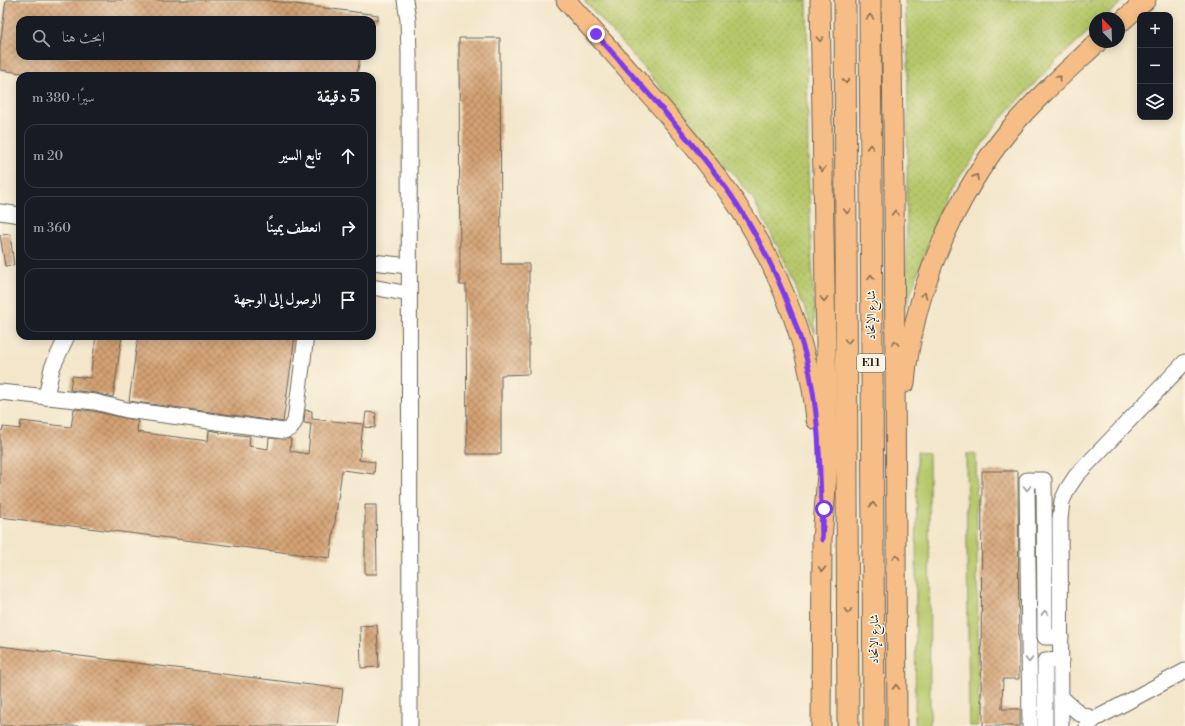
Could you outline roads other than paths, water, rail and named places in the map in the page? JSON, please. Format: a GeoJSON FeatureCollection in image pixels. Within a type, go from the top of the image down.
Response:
{"type":"FeatureCollection","features":[{"type":"Feature","properties":{"kind":"highway","name":"شارع الإتحاد"},"geometry":{"type":"LineString","coordinates":[[846,0],[848,726]]}},
{"type":"Feature","properties":{"kind":"highway","name":"شارع الإتحاد"},"geometry":{"type":"LineString","coordinates":[[870,0],[874,726]]}},
{"type":"Feature","properties":{"kind":"main road"},"geometry":{"type":"LineString","coordinates":[[566,0],[685,136],[727,189],[760,244],[785,297],[806,357],[814,401],[819,452],[822,540],[821,726]]}},
{"type":"Feature","properties":{"kind":"main road"},"geometry":{"type":"LineString","coordinates":[[820,0],[828,461],[822,540]]}},
{"type":"Feature","properties":{"kind":"main road"},"geometry":{"type":"LineString","coordinates":[[891,0],[894,196],[896,500],[895,637],[897,726]]}},
{"type":"Feature","properties":{"kind":"main road"},"geometry":{"type":"LineString","coordinates":[[1125,19],[1146,0]]}},
{"type":"Feature","properties":{"kind":"main road"},"geometry":{"type":"LineString","coordinates":[[896,500],[906,376],[912,341],[919,308],[935,260],[953,217],[978,173],[1010,129],[1047,89],[1091,48]]}},
{"type":"Feature","properties":{"kind":"street"},"geometry":{"type":"LineString","coordinates":[[404,0],[408,20],[409,48],[410,726]]}},
{"type":"Feature","properties":{"kind":"street"},"geometry":{"type":"LineString","coordinates":[[0,212],[16,214]]}},
{"type":"Feature","properties":{"kind":"street"},"geometry":{"type":"LineString","coordinates":[[376,262],[410,266]]}},
{"type":"Feature","properties":{"kind":"street"},"geometry":{"type":"LineString","coordinates":[[376,289],[409,294]]}},
{"type":"Feature","properties":{"kind":"street"},"geometry":{"type":"LineString","coordinates":[[46,397],[52,368],[66,340]]}},
{"type":"Feature","properties":{"kind":"street"},"geometry":{"type":"LineString","coordinates":[[0,392],[95,402],[128,410],[284,431],[291,428],[295,421],[305,340]]}},
{"type":"Feature","properties":{"kind":"street"},"geometry":{"type":"LineString","coordinates":[[1061,726],[1060,520],[1062,501],[1068,488],[1086,463],[1185,362]]}},
{"type":"Feature","properties":{"kind":"street"},"geometry":{"type":"LineString","coordinates":[[1030,726],[1027,480],[1044,480],[1045,637],[1061,637]]}},
{"type":"Feature","properties":{"kind":"street"},"geometry":{"type":"LineString","coordinates":[[1045,726],[1045,661],[1061,660]]}},
{"type":"Feature","properties":{"kind":"street"},"geometry":{"type":"LineString","coordinates":[[1061,697],[1091,723],[1185,671]]}}]}
